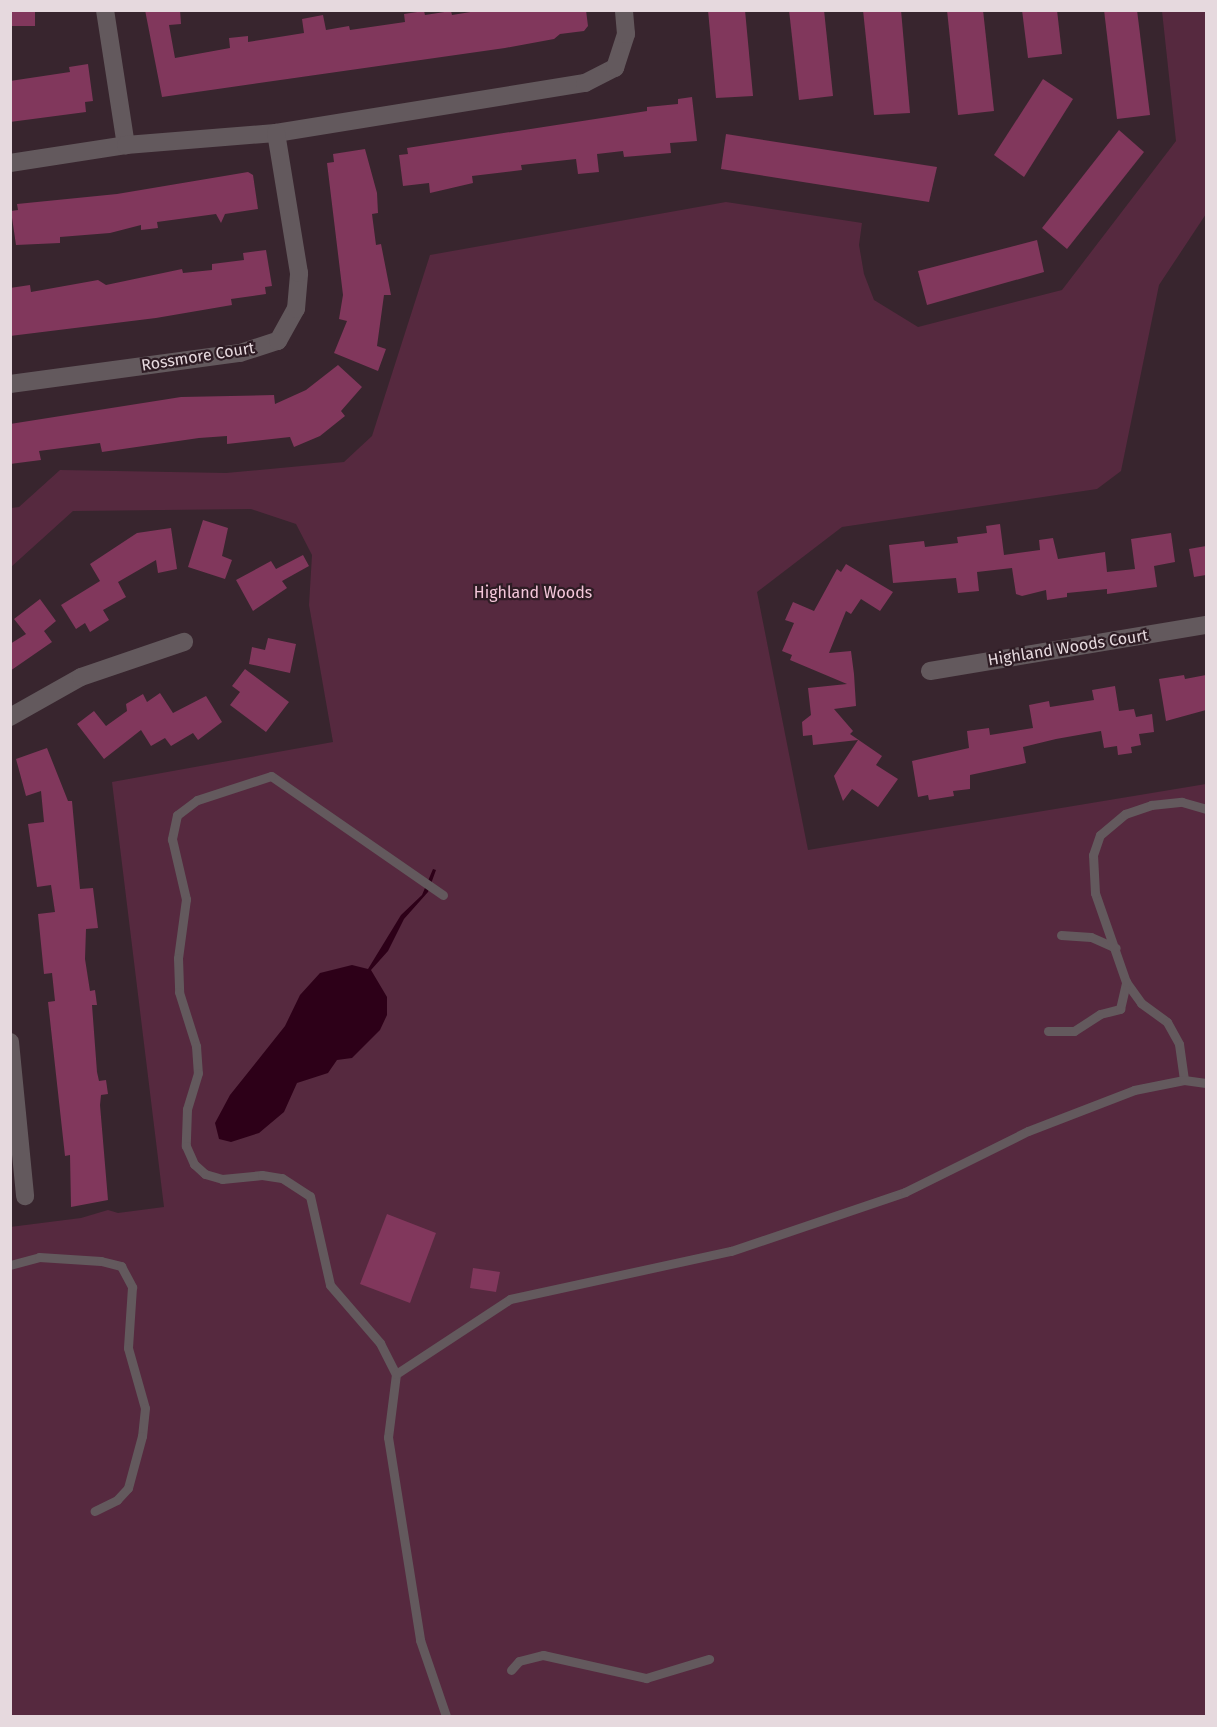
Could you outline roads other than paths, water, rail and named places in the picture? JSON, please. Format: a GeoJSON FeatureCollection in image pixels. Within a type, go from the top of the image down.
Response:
{"type":"FeatureCollection","features":[{"type":"Feature","properties":{"kind":"street"},"geometry":{"type":"LineString","coordinates":[[105,10],[126,145]]}},
{"type":"Feature","properties":{"kind":"street"},"geometry":{"type":"LineString","coordinates":[[10,163],[126,145],[276,133],[585,83],[615,68],[626,34],[624,10]]}},
{"type":"Feature","properties":{"kind":"street","name":"Rossmore Court"},"geometry":{"type":"LineString","coordinates":[[10,384],[240,353],[278,341],[296,309],[299,273],[276,133]]}},
{"type":"Feature","properties":{"kind":"street","name":"Highland Woods Court"},"geometry":{"type":"LineString","coordinates":[[930,671],[1206,625]]}},
{"type":"Feature","properties":{"kind":"street"},"geometry":{"type":"LineString","coordinates":[[10,717],[81,677],[184,642]]}},
{"type":"Feature","properties":{"kind":"street"},"geometry":{"type":"LineString","coordinates":[[10,1042],[25,1196]]}},
{"type":"Feature","properties":{"kind":"lane"},"geometry":{"type":"LineString","coordinates":[[443,895],[271,776],[197,800],[177,815],[172,839],[186,899],[178,958],[179,992],[196,1046],[198,1073],[187,1109],[186,1146],[194,1164],[205,1174],[222,1179],[262,1175],[282,1178],[310,1196],[330,1285],[380,1343],[396,1374],[388,1437],[420,1640],[446,1716]]}},
{"type":"Feature","properties":{"kind":"lane"},"geometry":{"type":"LineString","coordinates":[[1184,1080],[1179,1044],[1167,1022],[1141,1003],[1126,982],[1095,893],[1093,855],[1100,835],[1125,814],[1151,805],[1182,802],[1206,809]]}},
{"type":"Feature","properties":{"kind":"lane"},"geometry":{"type":"LineString","coordinates":[[1061,935],[1090,937],[1116,948]]}},
{"type":"Feature","properties":{"kind":"lane"},"geometry":{"type":"LineString","coordinates":[[1048,1031],[1074,1031],[1100,1014],[1120,1009],[1126,982]]}},
{"type":"Feature","properties":{"kind":"lane"},"geometry":{"type":"LineString","coordinates":[[396,1374],[510,1299],[731,1251],[905,1192],[1028,1131],[1134,1090],[1184,1080],[1206,1083]]}},
{"type":"Feature","properties":{"kind":"lane"},"geometry":{"type":"LineString","coordinates":[[10,1265],[39,1257],[101,1261],[121,1266],[132,1287],[128,1348],[145,1408],[142,1436],[128,1488],[117,1500],[94,1511]]}},
{"type":"Feature","properties":{"kind":"lane"},"geometry":{"type":"LineString","coordinates":[[511,1670],[519,1661],[543,1655],[646,1678],[710,1659]]}},
{"type":"Feature","properties":{"kind":"park label","name":"Highland Woods"},"geometry":{"type":"Point","coordinates":[533,593]}}]}
